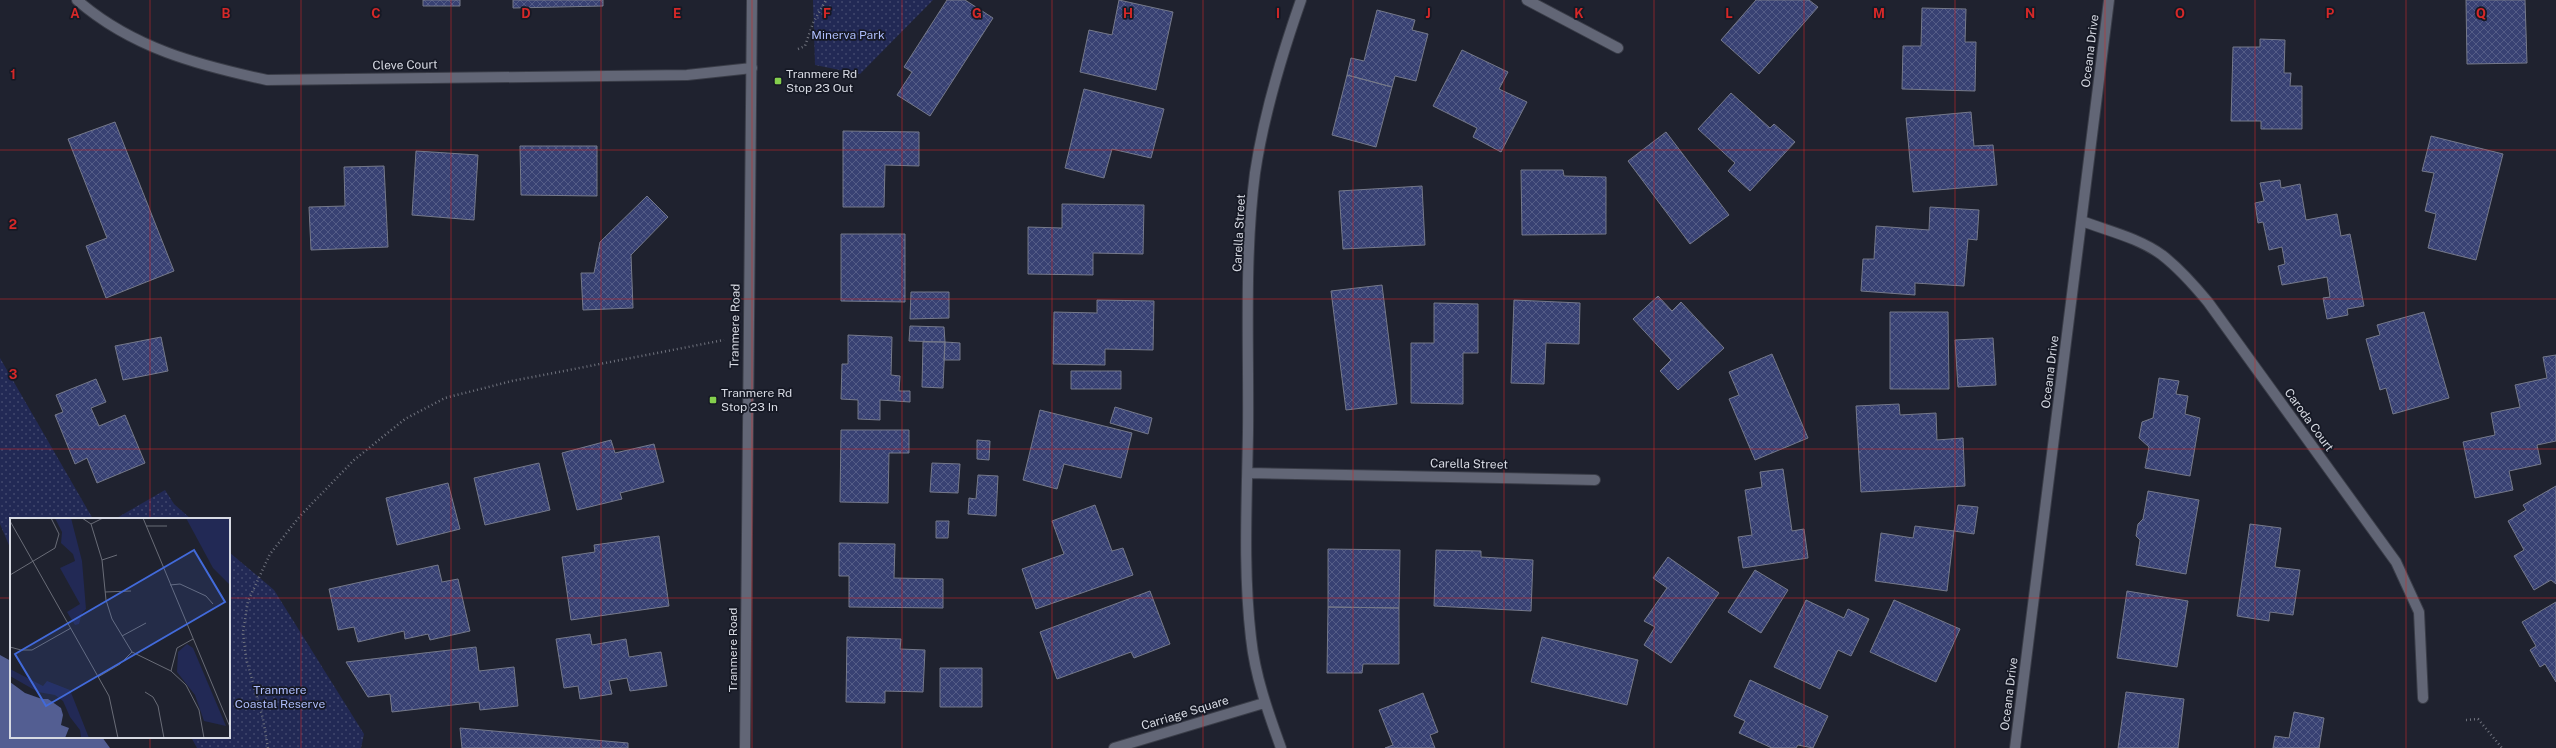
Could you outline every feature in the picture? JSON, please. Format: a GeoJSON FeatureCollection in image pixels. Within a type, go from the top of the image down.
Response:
{"type":"FeatureCollection","features":[{"type":"Feature","properties":{"kind":"street","name":"Cleve Court"},"geometry":{"type":"LineString","coordinates":[[77,0],[122,32],[160,52],[202,66],[267,80],[687,75],[752,68]]}},
{"type":"Feature","properties":{"kind":"street","name":"Tranmere Road"},"geometry":{"type":"LineString","coordinates":[[745,748],[752,0]]}},
{"type":"Feature","properties":{"kind":"street","name":"Carella Street"},"geometry":{"type":"LineString","coordinates":[[1281,748],[1264,703],[1251,639],[1247,575],[1250,233],[1255,174],[1265,119],[1281,59],[1301,0]]}},
{"type":"Feature","properties":{"kind":"street"},"geometry":{"type":"LineString","coordinates":[[1527,0],[1618,48]]}},
{"type":"Feature","properties":{"kind":"street","name":"Oceana Drive"},"geometry":{"type":"LineString","coordinates":[[2015,748],[2109,0]]}},
{"type":"Feature","properties":{"kind":"street","name":"Caroda Court"},"geometry":{"type":"LineString","coordinates":[[2082,221],[2131,239],[2161,254],[2185,275],[2208,302],[2396,562],[2419,612],[2423,698]]}},
{"type":"Feature","properties":{"kind":"street","name":"Carella Street"},"geometry":{"type":"LineString","coordinates":[[1248,473],[1595,480]]}},
{"type":"Feature","properties":{"kind":"street","name":"Carriage Square"},"geometry":{"type":"LineString","coordinates":[[1114,748],[1264,703]]}},
{"type":"Feature","properties":{"kind":"path"},"geometry":{"type":"LineString","coordinates":[[798,49],[804,46],[813,23],[826,0]]}},
{"type":"Feature","properties":{"kind":"path"},"geometry":{"type":"LineString","coordinates":[[268,748],[263,719],[246,658],[242,632],[248,601],[270,554],[296,521],[354,460],[405,418],[445,398],[512,381],[592,368],[748,335]]}},
{"type":"Feature","properties":{"kind":"path"},"geometry":{"type":"LineString","coordinates":[[2466,720],[2478,719],[2502,748]]}},
{"type":"Feature","properties":{"kind":"green space","name":"Minerva Park"},"geometry":{"type":"Polygon","coordinates":[[[813,0],[933,0],[860,74],[815,65],[813,0]]]}},
{"type":"Feature","properties":{"kind":"green space"},"geometry":{"type":"Polygon","coordinates":[[[0,358],[92,518],[10,518],[10,548],[0,524],[0,358]]]}},
{"type":"Feature","properties":{"kind":"green space"},"geometry":{"type":"Polygon","coordinates":[[[165,490],[174,504],[190,518],[117,518],[165,490]]]}},
{"type":"Feature","properties":{"kind":"green space","name":"Tranmere Coastal Reserve"},"geometry":{"type":"Polygon","coordinates":[[[230,553],[274,590],[364,734],[361,748],[197,748],[192,738],[230,738],[230,553]]]}},
{"type":"Feature","properties":{"kind":"shaded area"},"geometry":{"type":"Polygon","coordinates":[[[0,655],[10,660],[10,738],[103,738],[110,748],[0,748],[0,655]]]}},
{"type":"Feature","properties":{"kind":"building"},"geometry":{"type":"Polygon","coordinates":[[[423,0],[460,0],[460,6],[423,6],[423,0]]]}},
{"type":"Feature","properties":{"kind":"building"},"geometry":{"type":"Polygon","coordinates":[[[513,0],[603,0],[603,6],[513,8],[513,0]]]}},
{"type":"Feature","properties":{"kind":"building"},"geometry":{"type":"Polygon","coordinates":[[[947,0],[965,0],[993,18],[930,116],[897,95],[912,72],[904,67],[947,0]]]}},
{"type":"Feature","properties":{"kind":"building"},"geometry":{"type":"Polygon","coordinates":[[[1119,0],[1173,12],[1156,90],[1080,72],[1089,30],[1112,35],[1119,0]]]}},
{"type":"Feature","properties":{"kind":"building"},"geometry":{"type":"Polygon","coordinates":[[[1756,0],[1809,0],[1818,7],[1759,74],[1721,40],[1756,0]]]}},
{"type":"Feature","properties":{"kind":"building"},"geometry":{"type":"Polygon","coordinates":[[[2466,0],[2525,0],[2527,63],[2467,64],[2466,0]]]}},
{"type":"Feature","properties":{"kind":"building"},"geometry":{"type":"Polygon","coordinates":[[[1922,8],[1966,9],[1965,42],[1976,42],[1975,91],[1902,89],[1903,46],[1921,46],[1922,8]]]}},
{"type":"Feature","properties":{"kind":"building"},"geometry":{"type":"Polygon","coordinates":[[[1377,10],[1415,20],[1412,30],[1428,34],[1416,81],[1395,76],[1392,87],[1347,75],[1351,58],[1364,61],[1377,10]]]}},
{"type":"Feature","properties":{"kind":"building"},"geometry":{"type":"Polygon","coordinates":[[[2260,39],[2285,40],[2284,73],[2291,73],[2290,86],[2302,86],[2302,129],[2261,129],[2261,121],[2231,121],[2233,47],[2260,47],[2260,39]]]}},
{"type":"Feature","properties":{"kind":"building"},"geometry":{"type":"Polygon","coordinates":[[[1462,50],[1508,72],[1499,89],[1527,102],[1501,152],[1473,137],[1477,128],[1433,106],[1462,50]]]}},
{"type":"Feature","properties":{"kind":"building"},"geometry":{"type":"Polygon","coordinates":[[[1347,75],[1392,87],[1376,147],[1332,135],[1347,75]]]}},
{"type":"Feature","properties":{"kind":"building"},"geometry":{"type":"Polygon","coordinates":[[[1084,89],[1164,109],[1151,158],[1112,149],[1104,178],[1065,168],[1084,89]]]}},
{"type":"Feature","properties":{"kind":"building"},"geometry":{"type":"Polygon","coordinates":[[[1731,93],[1770,128],[1774,124],[1795,142],[1750,191],[1728,171],[1735,163],[1698,129],[1731,93]]]}},
{"type":"Feature","properties":{"kind":"building"},"geometry":{"type":"Polygon","coordinates":[[[1971,112],[1974,146],[1993,145],[1997,185],[1913,192],[1906,118],[1971,112]]]}},
{"type":"Feature","properties":{"kind":"building"},"geometry":{"type":"Polygon","coordinates":[[[115,122],[174,271],[106,298],[86,246],[107,238],[68,139],[115,122]]]}},
{"type":"Feature","properties":{"kind":"building"},"geometry":{"type":"Polygon","coordinates":[[[843,131],[919,132],[919,166],[885,165],[884,207],[843,207],[843,131]]]}},
{"type":"Feature","properties":{"kind":"building"},"geometry":{"type":"Polygon","coordinates":[[[1666,132],[1729,215],[1690,244],[1628,161],[1666,132]]]}},
{"type":"Feature","properties":{"kind":"building"},"geometry":{"type":"Polygon","coordinates":[[[2431,136],[2503,154],[2476,260],[2428,248],[2436,214],[2425,211],[2434,173],[2422,171],[2431,136]]]}},
{"type":"Feature","properties":{"kind":"building"},"geometry":{"type":"Polygon","coordinates":[[[520,146],[597,146],[597,196],[521,195],[520,146]]]}},
{"type":"Feature","properties":{"kind":"building"},"geometry":{"type":"Polygon","coordinates":[[[416,151],[478,155],[474,220],[412,215],[416,151]]]}},
{"type":"Feature","properties":{"kind":"building"},"geometry":{"type":"Polygon","coordinates":[[[384,166],[388,247],[311,250],[309,207],[345,206],[344,167],[384,166]]]}},
{"type":"Feature","properties":{"kind":"building"},"geometry":{"type":"Polygon","coordinates":[[[1521,170],[1563,170],[1564,176],[1606,177],[1606,234],[1522,235],[1521,170]]]}},
{"type":"Feature","properties":{"kind":"building"},"geometry":{"type":"Polygon","coordinates":[[[2280,180],[2281,188],[2300,184],[2306,220],[2337,214],[2341,236],[2350,234],[2364,306],[2347,309],[2348,315],[2327,319],[2323,298],[2330,297],[2327,277],[2282,285],[2278,266],[2285,264],[2282,247],[2269,250],[2263,222],[2258,223],[2255,203],[2264,201],[2260,183],[2280,180]]]}},
{"type":"Feature","properties":{"kind":"building"},"geometry":{"type":"Polygon","coordinates":[[[1422,186],[1425,245],[1343,249],[1339,191],[1422,186]]]}},
{"type":"Feature","properties":{"kind":"building"},"geometry":{"type":"Polygon","coordinates":[[[647,196],[668,217],[631,255],[633,308],[583,310],[581,273],[594,273],[600,242],[647,196]]]}},
{"type":"Feature","properties":{"kind":"building"},"geometry":{"type":"Polygon","coordinates":[[[1062,204],[1144,205],[1143,254],[1093,253],[1093,275],[1028,274],[1028,227],[1062,228],[1062,204]]]}},
{"type":"Feature","properties":{"kind":"building"},"geometry":{"type":"Polygon","coordinates":[[[1930,207],[1979,210],[1977,240],[1968,239],[1964,286],[1915,283],[1915,295],[1861,291],[1863,259],[1874,259],[1876,226],[1929,230],[1930,207]]]}},
{"type":"Feature","properties":{"kind":"building"},"geometry":{"type":"Polygon","coordinates":[[[841,234],[905,234],[905,302],[841,301],[841,234]]]}},
{"type":"Feature","properties":{"kind":"building"},"geometry":{"type":"Polygon","coordinates":[[[1382,285],[1397,404],[1346,410],[1331,291],[1382,285]]]}},
{"type":"Feature","properties":{"kind":"building"},"geometry":{"type":"Polygon","coordinates":[[[911,292],[949,292],[949,318],[910,319],[911,292]]]}},
{"type":"Feature","properties":{"kind":"building"},"geometry":{"type":"Polygon","coordinates":[[[1658,296],[1672,311],[1681,302],[1724,348],[1678,390],[1660,371],[1671,360],[1633,319],[1658,296]]]}},
{"type":"Feature","properties":{"kind":"building"},"geometry":{"type":"Polygon","coordinates":[[[1097,300],[1154,301],[1153,350],[1105,349],[1105,365],[1053,364],[1054,312],[1097,313],[1097,300]]]}},
{"type":"Feature","properties":{"kind":"building"},"geometry":{"type":"Polygon","coordinates":[[[1514,300],[1580,303],[1579,344],[1546,343],[1544,384],[1511,383],[1514,300]]]}},
{"type":"Feature","properties":{"kind":"building"},"geometry":{"type":"Polygon","coordinates":[[[1434,303],[1478,304],[1478,353],[1463,353],[1463,404],[1411,403],[1411,343],[1434,343],[1434,303]]]}},
{"type":"Feature","properties":{"kind":"building"},"geometry":{"type":"Polygon","coordinates":[[[1890,312],[1948,312],[1949,389],[1890,389],[1890,312]]]}},
{"type":"Feature","properties":{"kind":"building"},"geometry":{"type":"Polygon","coordinates":[[[2424,312],[2449,398],[2393,414],[2386,388],[2380,390],[2366,339],[2380,335],[2377,325],[2424,312]]]}},
{"type":"Feature","properties":{"kind":"building"},"geometry":{"type":"Polygon","coordinates":[[[910,326],[944,327],[945,342],[909,341],[910,326]]]}},
{"type":"Feature","properties":{"kind":"building"},"geometry":{"type":"Polygon","coordinates":[[[848,335],[892,337],[891,375],[900,376],[899,391],[910,391],[910,402],[880,400],[880,420],[858,419],[858,400],[841,399],[842,364],[848,364],[848,335]]]}},
{"type":"Feature","properties":{"kind":"building"},"geometry":{"type":"Polygon","coordinates":[[[161,337],[168,371],[123,380],[115,346],[161,337]]]}},
{"type":"Feature","properties":{"kind":"building"},"geometry":{"type":"Polygon","coordinates":[[[1993,338],[1996,385],[1958,387],[1955,340],[1993,338]]]}},
{"type":"Feature","properties":{"kind":"building"},"geometry":{"type":"Polygon","coordinates":[[[923,342],[945,342],[943,388],[922,387],[923,342]]]}},
{"type":"Feature","properties":{"kind":"building"},"geometry":{"type":"Polygon","coordinates":[[[945,342],[960,343],[960,360],[944,360],[945,342]]]}},
{"type":"Feature","properties":{"kind":"building"},"geometry":{"type":"Polygon","coordinates":[[[1772,354],[1808,438],[1755,460],[1729,399],[1739,395],[1729,372],[1772,354]]]}},
{"type":"Feature","properties":{"kind":"building"},"geometry":{"type":"Polygon","coordinates":[[[2556,355],[2556,441],[2537,445],[2541,464],[2509,471],[2513,490],[2475,498],[2463,442],[2495,435],[2491,413],[2520,407],[2515,385],[2547,378],[2543,357],[2556,355]]]}},
{"type":"Feature","properties":{"kind":"building"},"geometry":{"type":"Polygon","coordinates":[[[1071,371],[1121,371],[1121,389],[1071,389],[1071,371]]]}},
{"type":"Feature","properties":{"kind":"building"},"geometry":{"type":"Polygon","coordinates":[[[2159,378],[2179,381],[2176,394],[2188,396],[2185,414],[2200,418],[2190,476],[2145,468],[2149,447],[2139,438],[2142,422],[2153,418],[2159,378]]]}},
{"type":"Feature","properties":{"kind":"building"},"geometry":{"type":"Polygon","coordinates":[[[96,379],[106,402],[91,408],[99,426],[125,415],[145,463],[97,483],[87,458],[75,464],[55,415],[63,412],[56,395],[96,379]]]}},
{"type":"Feature","properties":{"kind":"building"},"geometry":{"type":"Polygon","coordinates":[[[1899,404],[1900,415],[1936,413],[1937,440],[1963,438],[1965,486],[1861,492],[1856,406],[1899,404]]]}},
{"type":"Feature","properties":{"kind":"building"},"geometry":{"type":"Polygon","coordinates":[[[1115,407],[1152,418],[1148,434],[1110,423],[1115,407]]]}},
{"type":"Feature","properties":{"kind":"building"},"geometry":{"type":"Polygon","coordinates":[[[1040,410],[1132,433],[1121,478],[1064,464],[1057,489],[1023,480],[1040,410]]]}},
{"type":"Feature","properties":{"kind":"building"},"geometry":{"type":"Polygon","coordinates":[[[841,430],[909,430],[909,453],[889,453],[888,503],[840,502],[841,430]]]}},
{"type":"Feature","properties":{"kind":"building"},"geometry":{"type":"Polygon","coordinates":[[[611,440],[615,453],[654,444],[664,482],[620,493],[622,499],[577,510],[562,453],[611,440]]]}},
{"type":"Feature","properties":{"kind":"building"},"geometry":{"type":"Polygon","coordinates":[[[977,440],[990,441],[989,460],[977,459],[977,440]]]}},
{"type":"Feature","properties":{"kind":"building"},"geometry":{"type":"Polygon","coordinates":[[[539,463],[550,510],[485,525],[474,478],[539,463]]]}},
{"type":"Feature","properties":{"kind":"building"},"geometry":{"type":"Polygon","coordinates":[[[932,463],[960,464],[958,493],[930,492],[932,463]]]}},
{"type":"Feature","properties":{"kind":"building"},"geometry":{"type":"Polygon","coordinates":[[[1783,469],[1792,531],[1804,529],[1808,558],[1743,568],[1738,537],[1752,535],[1745,490],[1762,487],[1760,472],[1783,469]]]}},
{"type":"Feature","properties":{"kind":"building"},"geometry":{"type":"Polygon","coordinates":[[[978,475],[998,476],[996,516],[968,514],[969,498],[976,499],[978,475]]]}},
{"type":"Feature","properties":{"kind":"building"},"geometry":{"type":"Polygon","coordinates":[[[448,483],[460,529],[397,545],[386,498],[448,483]]]}},
{"type":"Feature","properties":{"kind":"building"},"geometry":{"type":"Polygon","coordinates":[[[2556,486],[2556,584],[2551,580],[2534,590],[2514,556],[2524,550],[2508,521],[2526,510],[2523,505],[2556,486]]]}},
{"type":"Feature","properties":{"kind":"building"},"geometry":{"type":"Polygon","coordinates":[[[2148,491],[2199,500],[2186,574],[2136,565],[2140,540],[2136,536],[2138,524],[2143,519],[2148,491]]]}},
{"type":"Feature","properties":{"kind":"building"},"geometry":{"type":"Polygon","coordinates":[[[1095,505],[1112,551],[1123,548],[1133,575],[1036,609],[1022,569],[1064,554],[1052,521],[1095,505]]]}},
{"type":"Feature","properties":{"kind":"building"},"geometry":{"type":"Polygon","coordinates":[[[1958,505],[1978,507],[1974,534],[1954,531],[1958,505]]]}},
{"type":"Feature","properties":{"kind":"building"},"geometry":{"type":"Polygon","coordinates":[[[936,521],[949,521],[948,538],[936,538],[936,521]]]}},
{"type":"Feature","properties":{"kind":"building"},"geometry":{"type":"Polygon","coordinates":[[[2250,524],[2281,528],[2275,567],[2300,570],[2293,615],[2270,612],[2269,621],[2237,616],[2250,524]]]}},
{"type":"Feature","properties":{"kind":"building"},"geometry":{"type":"Polygon","coordinates":[[[1915,526],[1954,531],[1947,591],[1875,581],[1881,533],[1913,538],[1915,526]]]}},
{"type":"Feature","properties":{"kind":"building"},"geometry":{"type":"Polygon","coordinates":[[[659,536],[669,606],[571,620],[562,557],[595,552],[594,545],[659,536]]]}},
{"type":"Feature","properties":{"kind":"building"},"geometry":{"type":"Polygon","coordinates":[[[839,543],[895,544],[894,578],[943,579],[943,608],[849,607],[849,576],[839,576],[839,543]]]}},
{"type":"Feature","properties":{"kind":"building"},"geometry":{"type":"Polygon","coordinates":[[[1328,549],[1400,550],[1399,608],[1328,607],[1328,549]]]}},
{"type":"Feature","properties":{"kind":"building"},"geometry":{"type":"Polygon","coordinates":[[[1436,550],[1481,551],[1481,557],[1533,560],[1531,611],[1434,606],[1436,550]]]}},
{"type":"Feature","properties":{"kind":"building"},"geometry":{"type":"Polygon","coordinates":[[[1668,557],[1719,593],[1671,663],[1644,645],[1655,627],[1644,621],[1667,588],[1653,578],[1668,557]]]}},
{"type":"Feature","properties":{"kind":"building"},"geometry":{"type":"Polygon","coordinates":[[[438,565],[442,582],[458,579],[470,631],[430,640],[428,634],[405,639],[404,631],[358,642],[354,627],[338,630],[329,589],[438,565]]]}},
{"type":"Feature","properties":{"kind":"building"},"geometry":{"type":"Polygon","coordinates":[[[1755,570],[1788,590],[1761,633],[1728,612],[1755,570]]]}},
{"type":"Feature","properties":{"kind":"building"},"geometry":{"type":"Polygon","coordinates":[[[1150,591],[1170,644],[1134,658],[1131,652],[1057,679],[1040,632],[1150,591]]]}},
{"type":"Feature","properties":{"kind":"building"},"geometry":{"type":"Polygon","coordinates":[[[2127,591],[2188,601],[2177,667],[2117,658],[2127,591]]]}},
{"type":"Feature","properties":{"kind":"building"},"geometry":{"type":"Polygon","coordinates":[[[1806,600],[1844,618],[1848,609],[1869,619],[1851,656],[1838,650],[1820,689],[1774,667],[1806,600]]]}},
{"type":"Feature","properties":{"kind":"building"},"geometry":{"type":"Polygon","coordinates":[[[1894,600],[1960,629],[1936,682],[1870,652],[1894,600]]]}},
{"type":"Feature","properties":{"kind":"building"},"geometry":{"type":"Polygon","coordinates":[[[2556,602],[2556,682],[2545,664],[2540,667],[2530,650],[2536,646],[2522,622],[2556,602]]]}},
{"type":"Feature","properties":{"kind":"building"},"geometry":{"type":"Polygon","coordinates":[[[1328,607],[1399,608],[1399,664],[1363,664],[1362,673],[1327,673],[1328,607]]]}},
{"type":"Feature","properties":{"kind":"building"},"geometry":{"type":"Polygon","coordinates":[[[590,634],[592,645],[626,639],[629,657],[661,652],[667,686],[630,691],[627,678],[609,681],[612,694],[580,699],[578,686],[564,688],[556,639],[590,634]]]}},
{"type":"Feature","properties":{"kind":"building"},"geometry":{"type":"Polygon","coordinates":[[[847,637],[901,639],[900,649],[925,650],[923,692],[885,691],[885,703],[846,702],[847,637]]]}},
{"type":"Feature","properties":{"kind":"building"},"geometry":{"type":"Polygon","coordinates":[[[1542,637],[1638,660],[1627,705],[1531,682],[1542,637]]]}},
{"type":"Feature","properties":{"kind":"building"},"geometry":{"type":"Polygon","coordinates":[[[476,647],[479,671],[514,667],[518,706],[480,710],[479,702],[392,712],[390,694],[368,697],[346,662],[476,647]]]}},
{"type":"Feature","properties":{"kind":"building"},"geometry":{"type":"Polygon","coordinates":[[[940,668],[982,668],[982,707],[940,707],[940,668]]]}},
{"type":"Feature","properties":{"kind":"building"},"geometry":{"type":"Polygon","coordinates":[[[1750,680],[1828,716],[1813,748],[1798,745],[1796,748],[1772,748],[1739,733],[1745,721],[1734,716],[1750,680]]]}},
{"type":"Feature","properties":{"kind":"building"},"geometry":{"type":"Polygon","coordinates":[[[2126,692],[2184,699],[2178,748],[2118,748],[2126,692]]]}},
{"type":"Feature","properties":{"kind":"building"},"geometry":{"type":"Polygon","coordinates":[[[1423,693],[1438,732],[1430,735],[1435,748],[1385,748],[1393,745],[1379,710],[1423,693]]]}},
{"type":"Feature","properties":{"kind":"building"},"geometry":{"type":"Polygon","coordinates":[[[2294,712],[2324,718],[2319,748],[2273,748],[2275,736],[2289,738],[2294,712]]]}},
{"type":"Feature","properties":{"kind":"building"},"geometry":{"type":"Polygon","coordinates":[[[460,728],[628,743],[628,748],[462,748],[460,728]]]}},
{"type":"Feature","properties":{"kind":"place","name":"Tranmere Rd Stop 23 Out"},"geometry":{"type":"Point","coordinates":[778,81]}},
{"type":"Feature","properties":{"kind":"place","name":"Tranmere Rd Stop 23 In"},"geometry":{"type":"Point","coordinates":[713,400]}}]}
